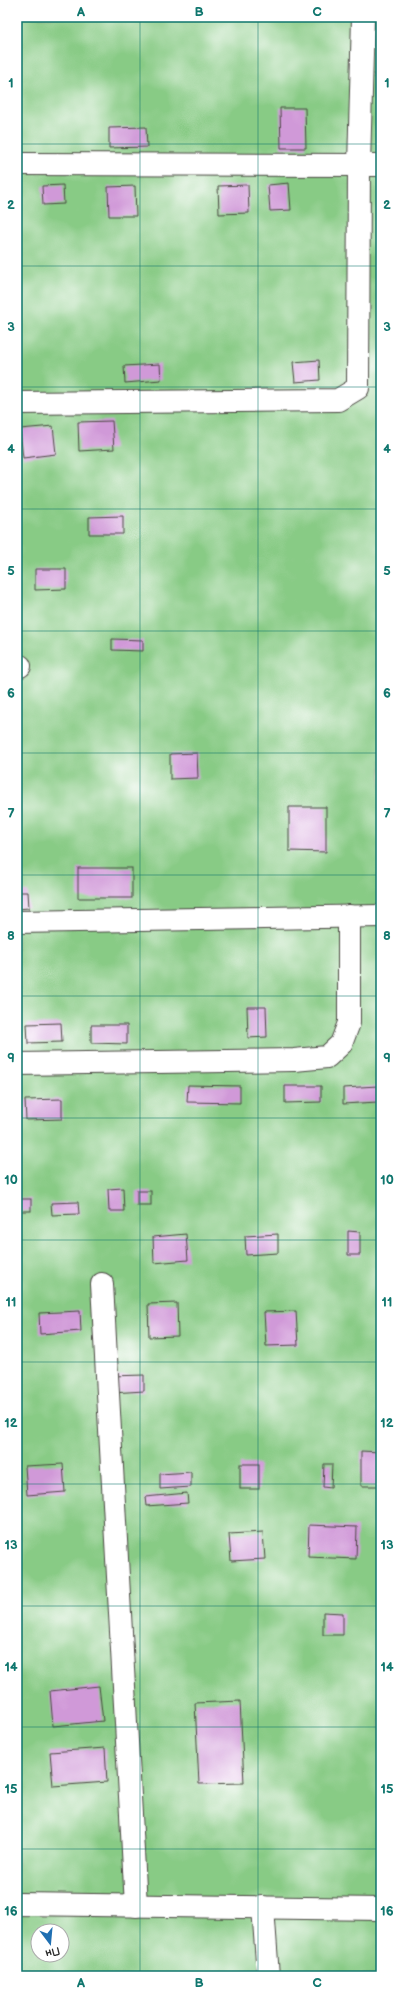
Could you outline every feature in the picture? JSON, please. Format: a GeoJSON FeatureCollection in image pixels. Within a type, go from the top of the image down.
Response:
{"type":"FeatureCollection","features":[{"type":"Feature","properties":{"kind":"street"},"geometry":{"type":"LineString","coordinates":[[17,403],[338,400],[358,388],[359,165],[363,17]]}},
{"type":"Feature","properties":{"kind":"street"},"geometry":{"type":"LineString","coordinates":[[17,164],[381,165]]}},
{"type":"Feature","properties":{"kind":"street"},"geometry":{"type":"LineString","coordinates":[[17,1064],[294,1060],[327,1057],[341,1044],[349,1023],[349,916]]}},
{"type":"Feature","properties":{"kind":"street"},"geometry":{"type":"LineString","coordinates":[[17,922],[381,916]]}},
{"type":"Feature","properties":{"kind":"street"},"geometry":{"type":"LineString","coordinates":[[102,1284],[136,1906]]}},
{"type":"Feature","properties":{"kind":"street"},"geometry":{"type":"LineString","coordinates":[[18,1903],[381,1909]]}},
{"type":"Feature","properties":{"kind":"street"},"geometry":{"type":"LineString","coordinates":[[263,1907],[268,1976]]}},
{"type":"Feature","properties":{"kind":"green space"},"geometry":{"type":"Polygon","coordinates":[[[17,17],[381,17],[381,1976],[17,1976],[17,17]]]}},
{"type":"Feature","properties":{"kind":"building"},"geometry":{"type":"Polygon","coordinates":[[[280,108],[305,108],[306,148],[281,148],[280,108]]]}},
{"type":"Feature","properties":{"kind":"building"},"geometry":{"type":"Polygon","coordinates":[[[146,127],[147,147],[109,148],[109,128],[146,127]]]}},
{"type":"Feature","properties":{"kind":"building"},"geometry":{"type":"Polygon","coordinates":[[[289,183],[291,210],[270,211],[268,185],[289,183]]]}},
{"type":"Feature","properties":{"kind":"building"},"geometry":{"type":"Polygon","coordinates":[[[63,185],[64,204],[43,205],[42,186],[63,185]]]}},
{"type":"Feature","properties":{"kind":"building"},"geometry":{"type":"Polygon","coordinates":[[[248,185],[249,213],[219,214],[218,186],[248,185]]]}},
{"type":"Feature","properties":{"kind":"building"},"geometry":{"type":"Polygon","coordinates":[[[135,186],[136,216],[109,216],[108,187],[135,186]]]}},
{"type":"Feature","properties":{"kind":"building"},"geometry":{"type":"Polygon","coordinates":[[[319,360],[320,380],[295,382],[293,362],[319,360]]]}},
{"type":"Feature","properties":{"kind":"building"},"geometry":{"type":"Polygon","coordinates":[[[160,364],[161,380],[125,383],[124,366],[160,364]]]}},
{"type":"Feature","properties":{"kind":"building"},"geometry":{"type":"Polygon","coordinates":[[[112,421],[114,449],[79,451],[78,422],[112,421]]]}},
{"type":"Feature","properties":{"kind":"building"},"geometry":{"type":"Polygon","coordinates":[[[53,426],[56,454],[23,458],[20,429],[53,426]]]}},
{"type":"Feature","properties":{"kind":"building"},"geometry":{"type":"Polygon","coordinates":[[[123,516],[123,534],[89,534],[89,517],[123,516]]]}},
{"type":"Feature","properties":{"kind":"building"},"geometry":{"type":"Polygon","coordinates":[[[35,569],[66,569],[66,589],[35,590],[35,569]]]}},
{"type":"Feature","properties":{"kind":"building"},"geometry":{"type":"Polygon","coordinates":[[[112,639],[143,640],[143,651],[112,650],[112,639]]]}},
{"type":"Feature","properties":{"kind":"building"},"geometry":{"type":"Polygon","coordinates":[[[197,753],[198,778],[170,779],[170,754],[197,753]]]}},
{"type":"Feature","properties":{"kind":"building"},"geometry":{"type":"Polygon","coordinates":[[[289,807],[326,807],[326,852],[289,851],[289,807]]]}},
{"type":"Feature","properties":{"kind":"building"},"geometry":{"type":"Polygon","coordinates":[[[78,868],[132,868],[132,898],[78,898],[78,868]]]}},
{"type":"Feature","properties":{"kind":"building"},"geometry":{"type":"Polygon","coordinates":[[[17,892],[28,892],[29,908],[17,909],[17,892]]]}},
{"type":"Feature","properties":{"kind":"building"},"geometry":{"type":"Polygon","coordinates":[[[247,1007],[266,1007],[267,1037],[248,1038],[247,1007]]]}},
{"type":"Feature","properties":{"kind":"building"},"geometry":{"type":"Polygon","coordinates":[[[61,1023],[62,1042],[28,1043],[27,1024],[61,1023]]]}},
{"type":"Feature","properties":{"kind":"building"},"geometry":{"type":"Polygon","coordinates":[[[91,1025],[127,1025],[127,1044],[91,1043],[91,1025]]]}},
{"type":"Feature","properties":{"kind":"building"},"geometry":{"type":"Polygon","coordinates":[[[188,1085],[240,1086],[240,1103],[187,1102],[188,1085]]]}},
{"type":"Feature","properties":{"kind":"building"},"geometry":{"type":"Polygon","coordinates":[[[285,1086],[321,1086],[321,1102],[285,1103],[285,1086]]]}},
{"type":"Feature","properties":{"kind":"building"},"geometry":{"type":"Polygon","coordinates":[[[378,1086],[378,1102],[343,1104],[343,1088],[378,1086]]]}},
{"type":"Feature","properties":{"kind":"building"},"geometry":{"type":"Polygon","coordinates":[[[62,1099],[62,1119],[26,1120],[25,1100],[62,1099]]]}},
{"type":"Feature","properties":{"kind":"building"},"geometry":{"type":"Polygon","coordinates":[[[123,1188],[124,1211],[109,1211],[108,1189],[123,1188]]]}},
{"type":"Feature","properties":{"kind":"building"},"geometry":{"type":"Polygon","coordinates":[[[137,1191],[151,1191],[151,1205],[137,1205],[137,1191]]]}},
{"type":"Feature","properties":{"kind":"building"},"geometry":{"type":"Polygon","coordinates":[[[17,1199],[31,1199],[31,1211],[17,1211],[17,1199]]]}},
{"type":"Feature","properties":{"kind":"building"},"geometry":{"type":"Polygon","coordinates":[[[78,1202],[79,1214],[52,1215],[51,1203],[78,1202]]]}},
{"type":"Feature","properties":{"kind":"building"},"geometry":{"type":"Polygon","coordinates":[[[348,1231],[360,1232],[360,1255],[348,1255],[348,1231]]]}},
{"type":"Feature","properties":{"kind":"building"},"geometry":{"type":"Polygon","coordinates":[[[186,1234],[188,1260],[154,1263],[153,1237],[186,1234]]]}},
{"type":"Feature","properties":{"kind":"building"},"geometry":{"type":"Polygon","coordinates":[[[278,1234],[278,1253],[246,1255],[245,1236],[278,1234]]]}},
{"type":"Feature","properties":{"kind":"building"},"geometry":{"type":"Polygon","coordinates":[[[177,1303],[178,1336],[149,1337],[148,1304],[177,1303]]]}},
{"type":"Feature","properties":{"kind":"building"},"geometry":{"type":"Polygon","coordinates":[[[80,1311],[81,1331],[40,1334],[39,1313],[80,1311]]]}},
{"type":"Feature","properties":{"kind":"building"},"geometry":{"type":"Polygon","coordinates":[[[296,1311],[298,1345],[266,1346],[264,1312],[296,1311]]]}},
{"type":"Feature","properties":{"kind":"building"},"geometry":{"type":"Polygon","coordinates":[[[144,1375],[144,1391],[112,1393],[111,1376],[144,1375]]]}},
{"type":"Feature","properties":{"kind":"building"},"geometry":{"type":"Polygon","coordinates":[[[361,1451],[381,1452],[381,1486],[361,1486],[361,1451]]]}},
{"type":"Feature","properties":{"kind":"building"},"geometry":{"type":"Polygon","coordinates":[[[63,1464],[65,1492],[27,1495],[25,1466],[63,1464]]]}},
{"type":"Feature","properties":{"kind":"building"},"geometry":{"type":"Polygon","coordinates":[[[240,1464],[259,1464],[259,1489],[240,1489],[240,1464]]]}},
{"type":"Feature","properties":{"kind":"building"},"geometry":{"type":"Polygon","coordinates":[[[324,1464],[332,1464],[331,1488],[323,1487],[324,1464]]]}},
{"type":"Feature","properties":{"kind":"building"},"geometry":{"type":"Polygon","coordinates":[[[191,1472],[191,1487],[160,1489],[160,1474],[191,1472]]]}},
{"type":"Feature","properties":{"kind":"building"},"geometry":{"type":"Polygon","coordinates":[[[187,1493],[188,1503],[146,1506],[145,1497],[187,1493]]]}},
{"type":"Feature","properties":{"kind":"building"},"geometry":{"type":"Polygon","coordinates":[[[309,1525],[357,1527],[356,1559],[308,1557],[309,1525]]]}},
{"type":"Feature","properties":{"kind":"building"},"geometry":{"type":"Polygon","coordinates":[[[263,1532],[265,1559],[231,1561],[229,1534],[263,1532]]]}},
{"type":"Feature","properties":{"kind":"building"},"geometry":{"type":"Polygon","coordinates":[[[323,1612],[343,1613],[343,1635],[323,1635],[323,1612]]]}},
{"type":"Feature","properties":{"kind":"building"},"geometry":{"type":"Polygon","coordinates":[[[99,1686],[103,1721],[53,1726],[50,1691],[99,1686]]]}},
{"type":"Feature","properties":{"kind":"building"},"geometry":{"type":"Polygon","coordinates":[[[240,1701],[244,1783],[199,1784],[195,1703],[240,1701]]]}},
{"type":"Feature","properties":{"kind":"building"},"geometry":{"type":"Polygon","coordinates":[[[105,1748],[107,1782],[53,1786],[50,1752],[105,1748]]]}}]}
